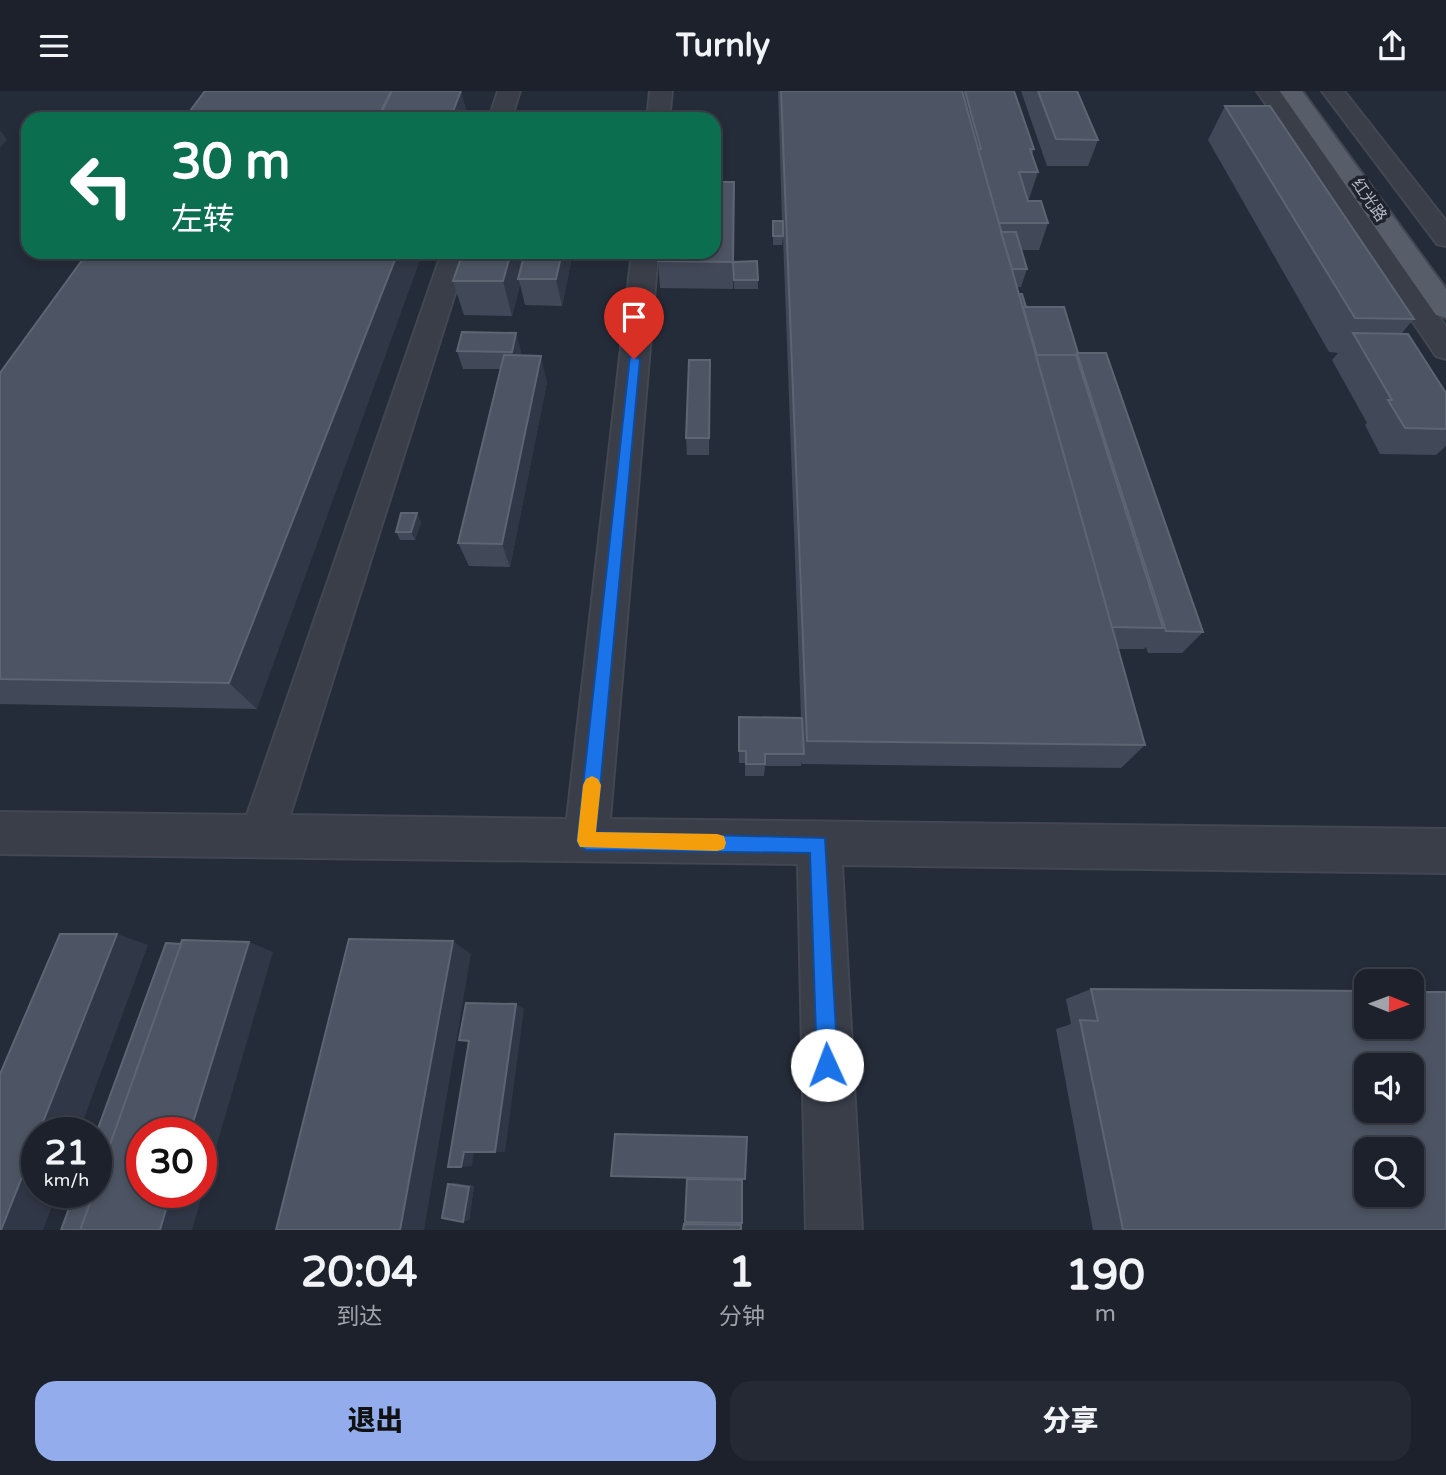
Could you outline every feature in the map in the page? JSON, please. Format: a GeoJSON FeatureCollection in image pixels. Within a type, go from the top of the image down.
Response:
{"type":"FeatureCollection","features":[{"type":"Feature","properties":{"kind":"main road","name":"红光路"},"geometry":{"type":"LineString","coordinates":[[1291,91],[1446,309]]}},
{"type":"Feature","properties":{"kind":"main road","name":"红光路"},"geometry":{"type":"LineString","coordinates":[[1309,91],[1446,276]]}},
{"type":"Feature","properties":{"kind":"street"},"geometry":{"type":"LineString","coordinates":[[502,112],[509,91]]}},
{"type":"Feature","properties":{"kind":"street"},"geometry":{"type":"LineString","coordinates":[[659,112],[661,91]]}},
{"type":"Feature","properties":{"kind":"street"},"geometry":{"type":"LineString","coordinates":[[1268,91],[1446,349]]}},
{"type":"Feature","properties":{"kind":"street"},"geometry":{"type":"LineString","coordinates":[[1333,91],[1446,238]]}},
{"type":"Feature","properties":{"kind":"street"},"geometry":{"type":"LineString","coordinates":[[261,837],[454,259]]}},
{"type":"Feature","properties":{"kind":"street"},"geometry":{"type":"LineString","coordinates":[[586,841],[644,259]]}},
{"type":"Feature","properties":{"kind":"street"},"geometry":{"type":"LineString","coordinates":[[0,834],[1446,851]]}},
{"type":"Feature","properties":{"kind":"street"},"geometry":{"type":"LineString","coordinates":[[819,844],[834,1230]]}},
{"type":"Feature","properties":{"kind":"building"},"geometry":{"type":"Polygon","coordinates":[[[205,91],[391,91],[380,112],[189,112],[205,91]]]}},
{"type":"Feature","properties":{"kind":"building"},"geometry":{"type":"Polygon","coordinates":[[[392,91],[461,91],[453,112],[382,112],[392,91]]]}},
{"type":"Feature","properties":{"kind":"building"},"geometry":{"type":"Polygon","coordinates":[[[781,91],[962,91],[1145,745],[807,741],[781,91]]]}},
{"type":"Feature","properties":{"kind":"building"},"geometry":{"type":"Polygon","coordinates":[[[965,91],[1014,91],[1034,149],[1030,149],[1038,172],[1019,172],[1028,201],[1041,201],[1048,223],[999,223],[965,91]]]}},
{"type":"Feature","properties":{"kind":"building"},"geometry":{"type":"Polygon","coordinates":[[[1038,91],[1077,91],[1098,140],[1056,139],[1038,91]]]}},
{"type":"Feature","properties":{"kind":"building"},"geometry":{"type":"Polygon","coordinates":[[[1225,106],[1270,106],[1414,319],[1355,318],[1225,106]]]}},
{"type":"Feature","properties":{"kind":"building"},"geometry":{"type":"Polygon","coordinates":[[[721,182],[734,182],[733,262],[658,261],[721,259],[721,182]]]}},
{"type":"Feature","properties":{"kind":"building"},"geometry":{"type":"Polygon","coordinates":[[[773,221],[783,221],[783,236],[773,236],[773,221]]]}},
{"type":"Feature","properties":{"kind":"building"},"geometry":{"type":"Polygon","coordinates":[[[1001,232],[1016,232],[1027,269],[1012,269],[1001,232]]]}},
{"type":"Feature","properties":{"kind":"building"},"geometry":{"type":"Polygon","coordinates":[[[83,259],[395,259],[229,683],[0,679],[0,373],[83,259]]]}},
{"type":"Feature","properties":{"kind":"building"},"geometry":{"type":"Polygon","coordinates":[[[461,259],[509,259],[503,281],[453,281],[461,259]]]}},
{"type":"Feature","properties":{"kind":"building"},"geometry":{"type":"Polygon","coordinates":[[[523,259],[560,259],[556,279],[518,279],[523,259]]]}},
{"type":"Feature","properties":{"kind":"building"},"geometry":{"type":"Polygon","coordinates":[[[757,261],[758,280],[734,280],[733,262],[757,261]]]}},
{"type":"Feature","properties":{"kind":"building"},"geometry":{"type":"Polygon","coordinates":[[[1019,294],[1022,294],[1026,307],[1023,309],[1019,294]]]}},
{"type":"Feature","properties":{"kind":"building"},"geometry":{"type":"Polygon","coordinates":[[[1023,307],[1064,307],[1078,353],[1076,356],[1037,355],[1023,307]]]}},
{"type":"Feature","properties":{"kind":"building"},"geometry":{"type":"Polygon","coordinates":[[[462,332],[516,333],[512,352],[457,351],[462,332]]]}},
{"type":"Feature","properties":{"kind":"building"},"geometry":{"type":"Polygon","coordinates":[[[1353,333],[1408,334],[1446,393],[1446,429],[1405,428],[1353,333]]]}},
{"type":"Feature","properties":{"kind":"building"},"geometry":{"type":"Polygon","coordinates":[[[1077,353],[1106,353],[1203,632],[1166,631],[1077,353]]]}},
{"type":"Feature","properties":{"kind":"building"},"geometry":{"type":"Polygon","coordinates":[[[504,355],[541,356],[502,544],[458,543],[504,355]]]}},
{"type":"Feature","properties":{"kind":"building"},"geometry":{"type":"Polygon","coordinates":[[[1036,355],[1076,355],[1163,628],[1112,627],[1036,355]]]}},
{"type":"Feature","properties":{"kind":"building"},"geometry":{"type":"Polygon","coordinates":[[[689,360],[710,360],[709,438],[686,438],[689,360]]]}},
{"type":"Feature","properties":{"kind":"building"},"geometry":{"type":"Polygon","coordinates":[[[401,513],[417,513],[411,532],[396,532],[401,513]]]}},
{"type":"Feature","properties":{"kind":"building"},"geometry":{"type":"Polygon","coordinates":[[[739,717],[802,718],[804,754],[765,754],[765,764],[746,764],[746,751],[739,751],[739,717]]]}},
{"type":"Feature","properties":{"kind":"building"},"geometry":{"type":"Polygon","coordinates":[[[60,934],[117,934],[45,1117],[21,1117],[21,1179],[1,1230],[0,1074],[60,934]]]}},
{"type":"Feature","properties":{"kind":"building"},"geometry":{"type":"Polygon","coordinates":[[[349,939],[453,941],[400,1230],[276,1230],[349,939]]]}},
{"type":"Feature","properties":{"kind":"building"},"geometry":{"type":"Polygon","coordinates":[[[182,940],[249,942],[195,1117],[126,1117],[126,1208],[166,1208],[160,1230],[80,1230],[88,1208],[112,1208],[112,1139],[182,940]]]}},
{"type":"Feature","properties":{"kind":"building"},"geometry":{"type":"Polygon","coordinates":[[[166,943],[181,944],[112,1139],[112,1117],[102,1117],[166,943]]]}},
{"type":"Feature","properties":{"kind":"building"},"geometry":{"type":"Polygon","coordinates":[[[1091,989],[1354,991],[1354,1039],[1424,1039],[1424,992],[1446,992],[1446,1230],[1123,1230],[1080,1020],[1098,1021],[1091,989]]]}},
{"type":"Feature","properties":{"kind":"building"},"geometry":{"type":"Polygon","coordinates":[[[466,1003],[516,1004],[495,1152],[464,1152],[461,1167],[448,1167],[469,1041],[459,1040],[466,1003]]]}},
{"type":"Feature","properties":{"kind":"building"},"geometry":{"type":"Polygon","coordinates":[[[615,1134],[747,1137],[745,1179],[611,1176],[615,1134]]]}},
{"type":"Feature","properties":{"kind":"building"},"geometry":{"type":"Polygon","coordinates":[[[687,1179],[742,1180],[742,1223],[685,1222],[687,1179]]]}},
{"type":"Feature","properties":{"kind":"building"},"geometry":{"type":"Polygon","coordinates":[[[448,1184],[469,1187],[463,1222],[442,1218],[448,1184]]]}},
{"type":"Feature","properties":{"kind":"building"},"geometry":{"type":"Polygon","coordinates":[[[69,1208],[88,1208],[80,1230],[61,1230],[69,1208]]]}},
{"type":"Feature","properties":{"kind":"building"},"geometry":{"type":"Polygon","coordinates":[[[684,1224],[741,1225],[741,1230],[683,1230],[684,1224]]]}},
{"type":"Feature","properties":{"kind":"slow traffic"},"geometry":{"type":"LineString","coordinates":[[592,785],[586,841],[717,843]]}},
{"type":"Feature","properties":{"kind":"route"},"geometry":{"type":"LineString","coordinates":[[634,359],[586,841],[819,844],[827,1065]]}}]}
